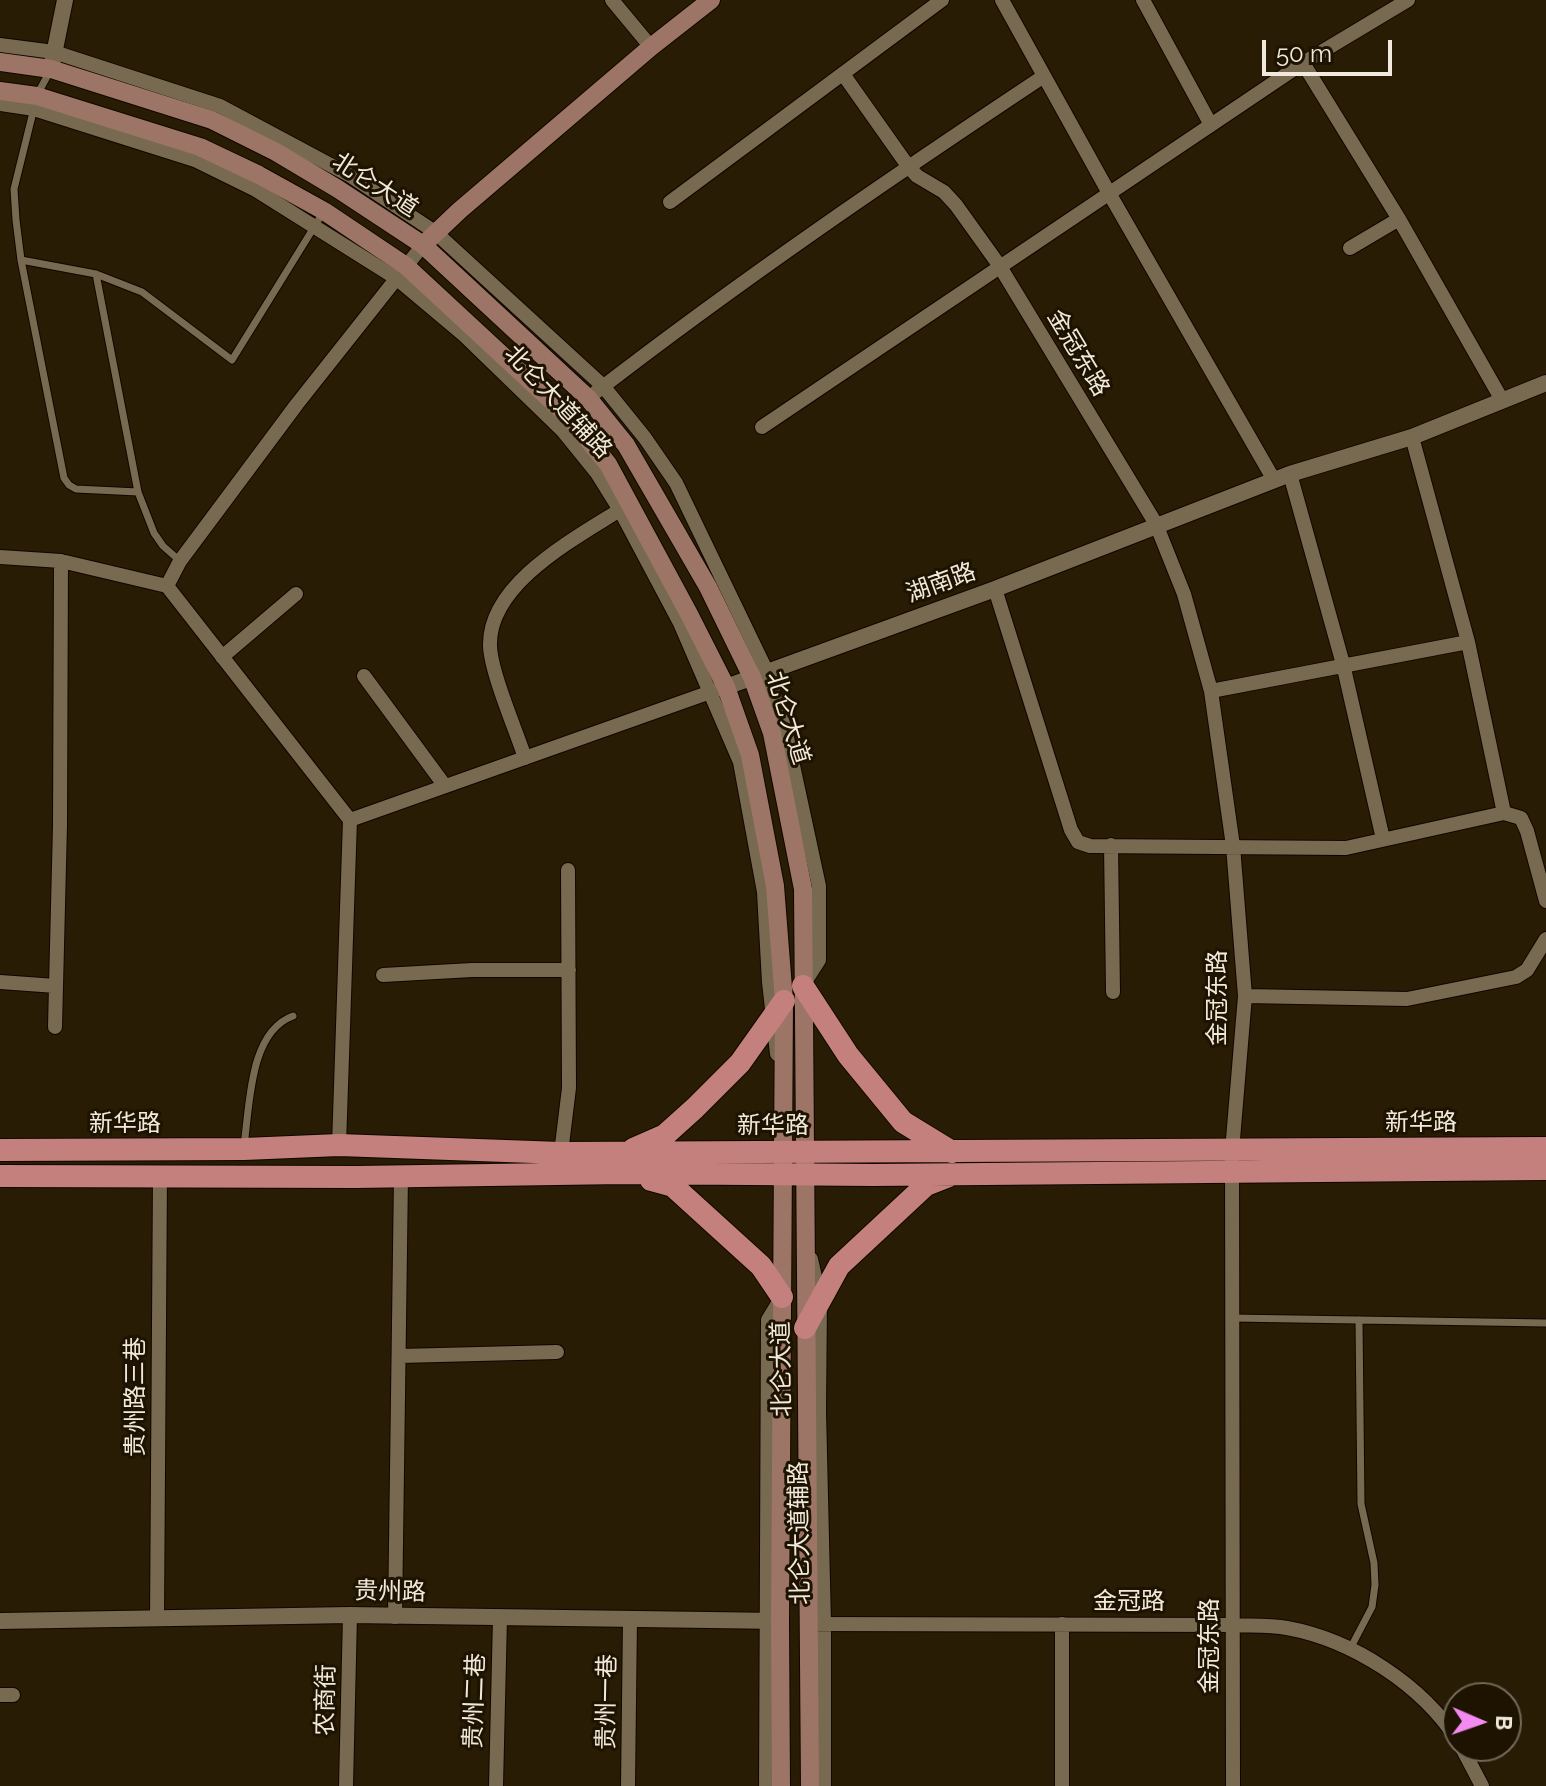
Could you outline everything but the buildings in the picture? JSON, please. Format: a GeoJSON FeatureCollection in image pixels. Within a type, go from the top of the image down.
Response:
{"type":"FeatureCollection","features":[{"type":"Feature","properties":{"kind":"main road"},"geometry":{"type":"LineString","coordinates":[[429,238],[651,47],[711,0]]}},
{"type":"Feature","properties":{"kind":"main road","name":"北仑大道"},"geometry":{"type":"LineString","coordinates":[[0,62],[53,61],[212,120],[276,152],[429,238],[588,398],[626,445],[760,674],[803,889],[803,986],[794,1163],[782,1297],[773,1620],[781,1786]]}},
{"type":"Feature","properties":{"kind":"main road","name":"北仑大道"},"geometry":{"type":"LineString","coordinates":[[0,91],[200,147],[259,175],[401,272],[570,418],[608,464],[625,507],[750,755],[775,886],[783,1092],[806,1233],[805,1328],[817,1624],[810,1786]]}},
{"type":"Feature","properties":{"kind":"main road"},"geometry":{"type":"LineString","coordinates":[[803,986],[848,1055],[903,1122],[955,1162],[839,1266],[805,1328]]}},
{"type":"Feature","properties":{"kind":"main road"},"geometry":{"type":"LineString","coordinates":[[622,1163],[665,1135],[695,1108],[740,1063],[778,1010]]}},
{"type":"Feature","properties":{"kind":"main road","name":"新华路"},"geometry":{"type":"LineString","coordinates":[[0,1150],[244,1149],[339,1145],[561,1153],[622,1163]]}},
{"type":"Feature","properties":{"kind":"main road","name":"新华路"},"geometry":{"type":"LineString","coordinates":[[0,1176],[401,1176],[622,1163],[1232,1160],[1546,1148]]}},
{"type":"Feature","properties":{"kind":"main road","name":"新华路"},"geometry":{"type":"LineString","coordinates":[[1232,1160],[1546,1169]]}},
{"type":"Feature","properties":{"kind":"main road"},"geometry":{"type":"LineString","coordinates":[[622,1163],[673,1186],[761,1266],[782,1297]]}},
{"type":"Feature","properties":{"kind":"street"},"geometry":{"type":"LineString","coordinates":[[0,45],[53,61],[65,0]]}},
{"type":"Feature","properties":{"kind":"street"},"geometry":{"type":"LineString","coordinates":[[612,0],[651,47]]}},
{"type":"Feature","properties":{"kind":"street"},"geometry":{"type":"LineString","coordinates":[[670,202],[942,0]]}},
{"type":"Feature","properties":{"kind":"street"},"geometry":{"type":"LineString","coordinates":[[1002,0],[1109,193],[1282,477],[1343,664],[1383,839]]}},
{"type":"Feature","properties":{"kind":"street"},"geometry":{"type":"LineString","coordinates":[[1143,0],[1211,125]]}},
{"type":"Feature","properties":{"kind":"street"},"geometry":{"type":"LineString","coordinates":[[762,427],[1303,63],[1408,0]]}},
{"type":"Feature","properties":{"kind":"street"},"geometry":{"type":"LineString","coordinates":[[1303,63],[1399,219],[1502,400]]}},
{"type":"Feature","properties":{"kind":"street","name":"金冠东路"},"geometry":{"type":"LineString","coordinates":[[843,74],[908,166],[917,176],[944,192],[956,205],[999,265],[1156,524],[1184,594],[1211,691],[1233,846],[1245,996],[1232,1160],[1233,1786]]}},
{"type":"Feature","properties":{"kind":"street"},"geometry":{"type":"LineString","coordinates":[[588,398],[684,325],[908,166],[1044,76]]}},
{"type":"Feature","properties":{"kind":"street"},"geometry":{"type":"LineString","coordinates":[[0,104],[35,102]]}},
{"type":"Feature","properties":{"kind":"street"},"geometry":{"type":"LineString","coordinates":[[1350,248],[1399,219]]}},
{"type":"Feature","properties":{"kind":"street"},"geometry":{"type":"LineString","coordinates":[[167,586],[180,561],[297,404],[429,238]]}},
{"type":"Feature","properties":{"kind":"street","name":"北仑大道辅路"},"geometry":{"type":"LineString","coordinates":[[429,238],[603,386],[645,438],[676,483],[760,674]]}},
{"type":"Feature","properties":{"kind":"street","name":"湖南路"},"geometry":{"type":"LineString","coordinates":[[350,820],[995,589],[1282,477],[1412,437],[1546,383]]}},
{"type":"Feature","properties":{"kind":"street"},"geometry":{"type":"LineString","coordinates":[[1412,437],[1468,642],[1504,813]]}},
{"type":"Feature","properties":{"kind":"street"},"geometry":{"type":"LineString","coordinates":[[525,758],[495,671],[490,647],[500,607],[524,578],[592,527],[625,507]]}},
{"type":"Feature","properties":{"kind":"street"},"geometry":{"type":"LineString","coordinates":[[0,557],[61,561],[167,586],[350,820],[339,1145]]}},
{"type":"Feature","properties":{"kind":"street"},"geometry":{"type":"LineString","coordinates":[[55,1027],[61,810],[61,561]]}},
{"type":"Feature","properties":{"kind":"street"},"geometry":{"type":"LineString","coordinates":[[995,589],[1071,830],[1078,842],[1090,846],[1346,848],[1504,813],[1521,818],[1546,901]]}},
{"type":"Feature","properties":{"kind":"street"},"geometry":{"type":"LineString","coordinates":[[222,657],[296,594]]}},
{"type":"Feature","properties":{"kind":"street"},"geometry":{"type":"LineString","coordinates":[[1211,691],[1468,642]]}},
{"type":"Feature","properties":{"kind":"street"},"geometry":{"type":"LineString","coordinates":[[364,676],[445,786]]}},
{"type":"Feature","properties":{"kind":"street"},"geometry":{"type":"LineString","coordinates":[[1111,845],[1113,992]]}},
{"type":"Feature","properties":{"kind":"street"},"geometry":{"type":"LineString","coordinates":[[561,1153],[569,1088],[568,870]]}},
{"type":"Feature","properties":{"kind":"street"},"geometry":{"type":"LineString","coordinates":[[1245,996],[1407,999],[1516,977],[1527,970],[1546,939]]}},
{"type":"Feature","properties":{"kind":"street"},"geometry":{"type":"LineString","coordinates":[[383,975],[472,970],[569,970]]}},
{"type":"Feature","properties":{"kind":"street"},"geometry":{"type":"LineString","coordinates":[[0,982],[56,986]]}},
{"type":"Feature","properties":{"kind":"street","name":"贵州路三巷"},"geometry":{"type":"LineString","coordinates":[[157,1618],[160,1176]]}},
{"type":"Feature","properties":{"kind":"street"},"geometry":{"type":"LineString","coordinates":[[395,1617],[401,1176]]}},
{"type":"Feature","properties":{"kind":"street","name":"北仑大道辅路"},"geometry":{"type":"LineString","coordinates":[[806,1233],[820,1300],[817,1624],[824,1786]]}},
{"type":"Feature","properties":{"kind":"street"},"geometry":{"type":"LineString","coordinates":[[400,1356],[557,1352]]}},
{"type":"Feature","properties":{"kind":"street","name":"贵州路"},"geometry":{"type":"LineString","coordinates":[[0,1621],[350,1615],[773,1620]]}},
{"type":"Feature","properties":{"kind":"street","name":"农商街"},"geometry":{"type":"LineString","coordinates":[[346,1786],[350,1615]]}},
{"type":"Feature","properties":{"kind":"street","name":"贵州二巷"},"geometry":{"type":"LineString","coordinates":[[496,1786],[500,1618]]}},
{"type":"Feature","properties":{"kind":"street","name":"贵州一巷"},"geometry":{"type":"LineString","coordinates":[[628,1786],[630,1618]]}},
{"type":"Feature","properties":{"kind":"street","name":"北仑大道辅路"},"geometry":{"type":"LineString","coordinates":[[766,1786],[773,1620]]}},
{"type":"Feature","properties":{"kind":"street","name":"金冠路"},"geometry":{"type":"LineString","coordinates":[[817,1624],[1232,1625],[1286,1628],[1322,1637],[1350,1649],[1410,1688],[1442,1722]]}},
{"type":"Feature","properties":{"kind":"street"},"geometry":{"type":"LineString","coordinates":[[1062,1624],[1062,1786]]}},
{"type":"Feature","properties":{"kind":"street","name":"金冠路"},"geometry":{"type":"LineString","coordinates":[[1469,1762],[1482,1786]]}},
{"type":"Feature","properties":{"kind":"lane"},"geometry":{"type":"LineString","coordinates":[[53,61],[35,102],[14,189],[21,260],[64,478],[76,489],[138,492]]}},
{"type":"Feature","properties":{"kind":"lane"},"geometry":{"type":"LineString","coordinates":[[21,260],[96,274],[142,292],[232,360],[320,218]]}},
{"type":"Feature","properties":{"kind":"lane"},"geometry":{"type":"LineString","coordinates":[[96,274],[138,492],[154,533],[180,561]]}},
{"type":"Feature","properties":{"kind":"lane"},"geometry":{"type":"LineString","coordinates":[[244,1149],[258,1058],[268,1035],[281,1020],[293,1016]]}},
{"type":"Feature","properties":{"kind":"lane"},"geometry":{"type":"LineString","coordinates":[[1232,1318],[1546,1323]]}},
{"type":"Feature","properties":{"kind":"lane"},"geometry":{"type":"LineString","coordinates":[[1350,1649],[1372,1607],[1375,1585],[1374,1563],[1361,1504],[1359,1320]]}}]}
